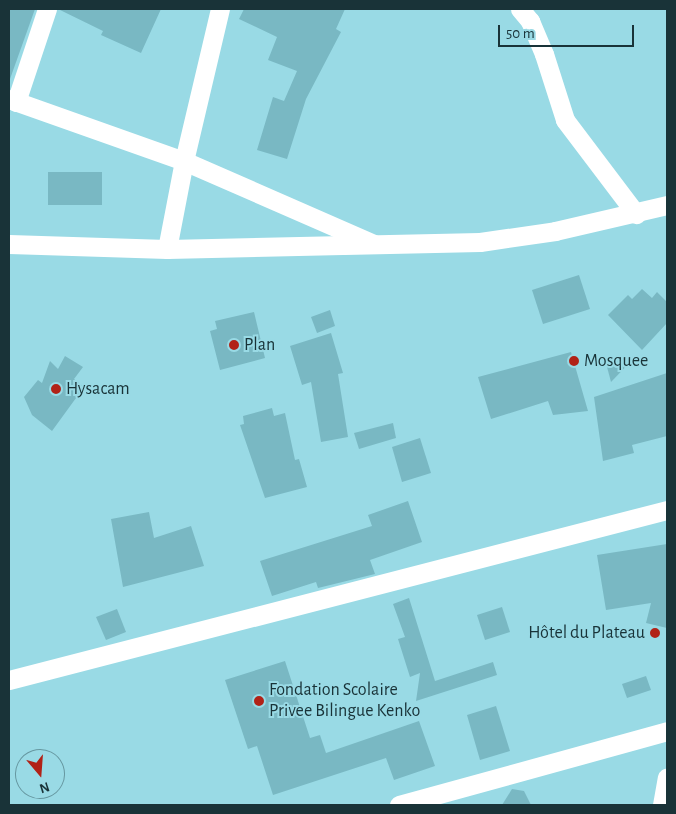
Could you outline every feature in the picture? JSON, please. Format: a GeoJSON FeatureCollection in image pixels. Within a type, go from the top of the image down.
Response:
{"type":"FeatureCollection","features":[{"type":"Feature","properties":{"kind":"street"},"geometry":{"type":"LineString","coordinates":[[46,9],[12,100],[184,160],[380,246]]}},
{"type":"Feature","properties":{"kind":"street"},"geometry":{"type":"LineString","coordinates":[[167,249],[184,160],[220,9]]}},
{"type":"Feature","properties":{"kind":"street"},"geometry":{"type":"LineString","coordinates":[[520,9],[530,21],[544,54],[565,120],[636,214]]}},
{"type":"Feature","properties":{"kind":"street"},"geometry":{"type":"LineString","coordinates":[[9,244],[167,249],[380,246],[480,242],[636,214],[667,205]]}},
{"type":"Feature","properties":{"kind":"street"},"geometry":{"type":"LineString","coordinates":[[9,680],[667,510]]}},
{"type":"Feature","properties":{"kind":"street"},"geometry":{"type":"LineString","coordinates":[[399,805],[667,731]]}},
{"type":"Feature","properties":{"kind":"street"},"geometry":{"type":"LineString","coordinates":[[662,805],[667,777]]}},
{"type":"Feature","properties":{"kind":"building"},"geometry":{"type":"Polygon","coordinates":[[[9,9],[35,9],[10,79],[9,79],[9,9]]]}},
{"type":"Feature","properties":{"kind":"building"},"geometry":{"type":"Polygon","coordinates":[[[58,9],[161,9],[141,53],[101,35],[103,31],[58,9]]]}},
{"type":"Feature","properties":{"kind":"building"},"geometry":{"type":"Polygon","coordinates":[[[244,9],[345,9],[336,29],[341,32],[306,99],[287,159],[257,150],[273,97],[284,101],[297,71],[268,60],[277,37],[239,19],[244,9]]]}},
{"type":"Feature","properties":{"kind":"building"},"geometry":{"type":"Polygon","coordinates":[[[48,172],[102,172],[102,205],[48,205],[48,172]]]}},
{"type":"Feature","properties":{"kind":"building"},"geometry":{"type":"Polygon","coordinates":[[[579,275],[590,309],[543,324],[532,290],[579,275]]]}},
{"type":"Feature","properties":{"kind":"building"},"geometry":{"type":"Polygon","coordinates":[[[642,289],[652,298],[657,292],[667,302],[667,323],[642,350],[608,315],[628,295],[632,299],[642,289]]]}},
{"type":"Feature","properties":{"kind":"building"},"geometry":{"type":"Polygon","coordinates":[[[330,310],[335,326],[317,333],[311,317],[330,310]]]}},
{"type":"Feature","properties":{"kind":"building"},"geometry":{"type":"Polygon","coordinates":[[[254,312],[265,358],[220,370],[210,331],[217,329],[215,321],[254,312]]]}},
{"type":"Feature","properties":{"kind":"building"},"geometry":{"type":"Polygon","coordinates":[[[331,333],[343,373],[338,374],[348,437],[321,442],[311,382],[302,385],[290,346],[331,333]]]}},
{"type":"Feature","properties":{"kind":"building"},"geometry":{"type":"Polygon","coordinates":[[[571,352],[588,411],[553,415],[548,401],[491,419],[478,377],[571,352]]]}},
{"type":"Feature","properties":{"kind":"building","name":"Hysacam"},"geometry":{"type":"Polygon","coordinates":[[[65,356],[83,367],[74,379],[84,387],[52,431],[32,415],[24,397],[38,380],[42,383],[50,361],[58,369],[65,356]]]}},
{"type":"Feature","properties":{"kind":"building"},"geometry":{"type":"Polygon","coordinates":[[[636,356],[611,382],[606,363],[636,356]]]}},
{"type":"Feature","properties":{"kind":"building"},"geometry":{"type":"Polygon","coordinates":[[[667,373],[667,436],[632,445],[634,453],[603,461],[594,397],[667,373]]]}},
{"type":"Feature","properties":{"kind":"building"},"geometry":{"type":"Polygon","coordinates":[[[272,408],[274,416],[285,413],[295,460],[299,459],[307,487],[265,498],[240,425],[244,424],[243,416],[272,408]]]}},
{"type":"Feature","properties":{"kind":"building"},"geometry":{"type":"Polygon","coordinates":[[[393,423],[396,438],[359,449],[354,433],[393,423]]]}},
{"type":"Feature","properties":{"kind":"building"},"geometry":{"type":"Polygon","coordinates":[[[420,438],[431,473],[402,482],[392,447],[420,438]]]}},
{"type":"Feature","properties":{"kind":"building"},"geometry":{"type":"Polygon","coordinates":[[[408,501],[422,542],[370,560],[375,574],[318,588],[316,582],[272,596],[260,561],[372,526],[368,515],[408,501]]]}},
{"type":"Feature","properties":{"kind":"building"},"geometry":{"type":"Polygon","coordinates":[[[149,512],[154,538],[191,526],[204,566],[123,587],[111,519],[149,512]]]}},
{"type":"Feature","properties":{"kind":"building"},"geometry":{"type":"Polygon","coordinates":[[[667,544],[667,628],[646,623],[651,603],[606,610],[597,555],[667,544]]]}},
{"type":"Feature","properties":{"kind":"building"},"geometry":{"type":"Polygon","coordinates":[[[409,598],[435,681],[493,662],[497,675],[416,701],[420,673],[410,677],[398,639],[405,637],[393,604],[409,598]]]}},
{"type":"Feature","properties":{"kind":"building"},"geometry":{"type":"Polygon","coordinates":[[[502,607],[510,632],[485,640],[477,615],[502,607]]]}},
{"type":"Feature","properties":{"kind":"building"},"geometry":{"type":"Polygon","coordinates":[[[117,609],[126,632],[106,640],[96,617],[117,609]]]}},
{"type":"Feature","properties":{"kind":"building"},"geometry":{"type":"Polygon","coordinates":[[[285,661],[310,738],[320,735],[326,753],[419,721],[435,766],[394,780],[386,758],[273,795],[257,746],[248,749],[225,680],[285,661]]]}},
{"type":"Feature","properties":{"kind":"building"},"geometry":{"type":"Polygon","coordinates":[[[646,676],[651,690],[627,698],[622,684],[646,676]]]}},
{"type":"Feature","properties":{"kind":"building"},"geometry":{"type":"Polygon","coordinates":[[[496,706],[510,751],[480,760],[467,715],[496,706]]]}},
{"type":"Feature","properties":{"kind":"building"},"geometry":{"type":"Polygon","coordinates":[[[512,789],[524,791],[531,805],[502,805],[512,789]]]}},
{"type":"Feature","properties":{"kind":"place","name":"Plan"},"geometry":{"type":"Point","coordinates":[234,345]}},
{"type":"Feature","properties":{"kind":"place","name":"Mosquee"},"geometry":{"type":"Point","coordinates":[574,361]}},
{"type":"Feature","properties":{"kind":"place","name":"Hysacam"},"geometry":{"type":"Point","coordinates":[56,389]}},
{"type":"Feature","properties":{"kind":"place","name":"Hôtel du Plateau"},"geometry":{"type":"Point","coordinates":[655,633]}},
{"type":"Feature","properties":{"kind":"place","name":"Fondation Scolaire Privee Bilingue Kenko"},"geometry":{"type":"Point","coordinates":[259,701]}}]}
